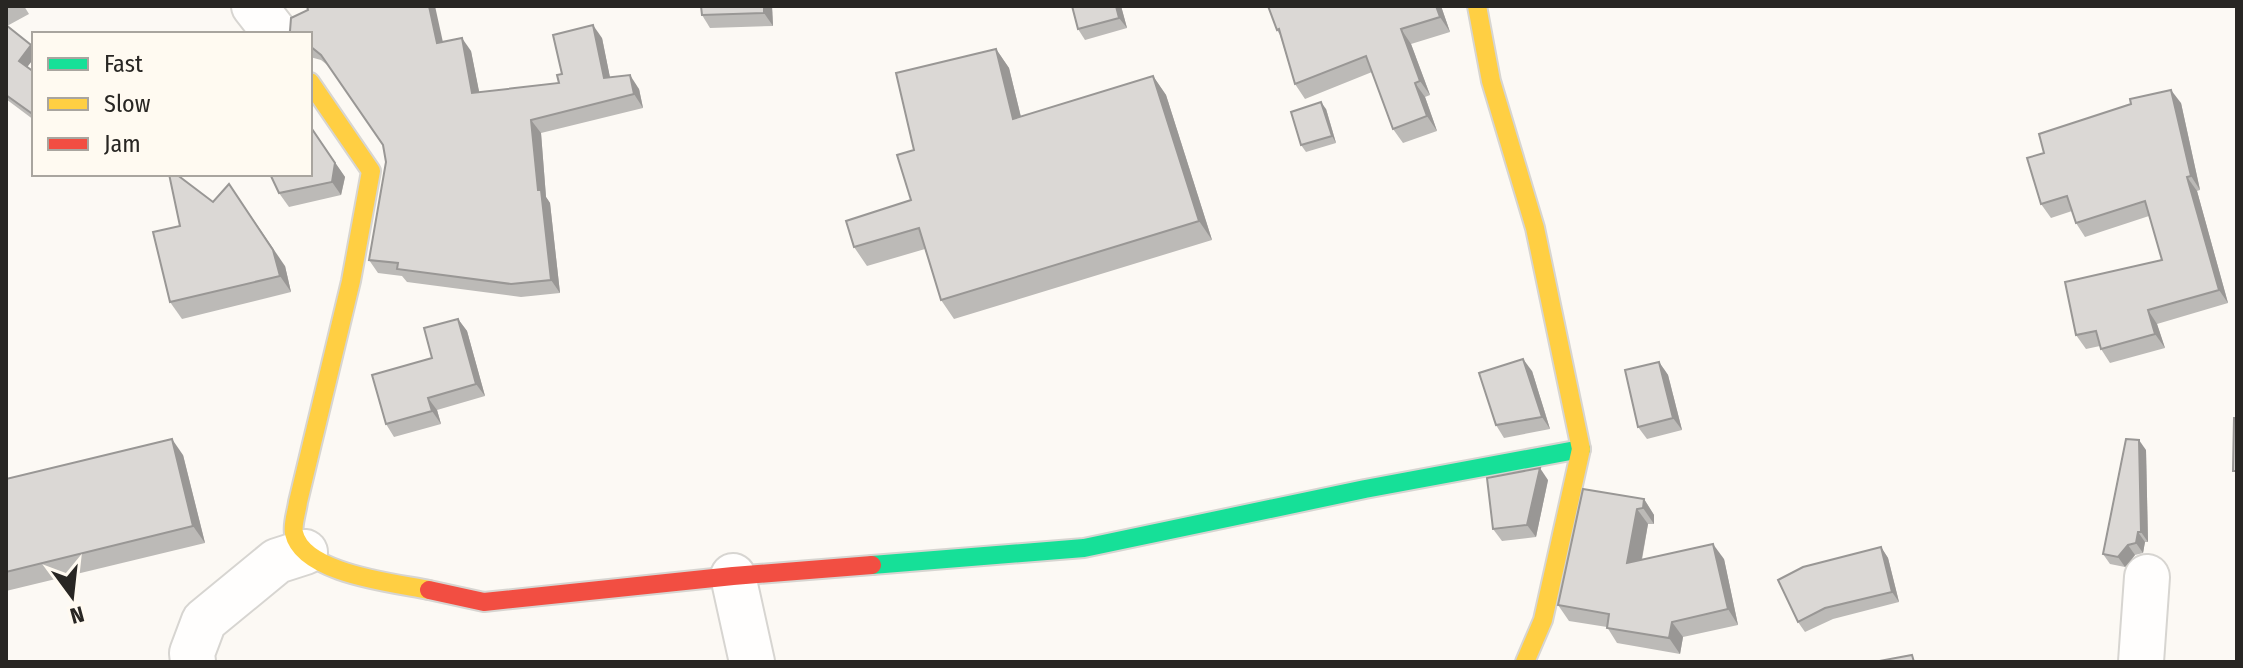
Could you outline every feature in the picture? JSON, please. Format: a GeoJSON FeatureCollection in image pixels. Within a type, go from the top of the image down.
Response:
{"type":"FeatureCollection","features":[{"type":"Feature","properties":{"kind":"street"},"geometry":{"type":"LineString","coordinates":[[254,6],[274,32]]}},
{"type":"Feature","properties":{"kind":"street"},"geometry":{"type":"LineString","coordinates":[[1477,6],[1491,81],[1535,228],[1581,449],[1543,620],[1525,662]]}},
{"type":"Feature","properties":{"kind":"street"},"geometry":{"type":"LineString","coordinates":[[312,85],[371,171],[351,281],[298,502],[294,533],[305,552],[339,571],[484,602],[733,576],[1084,548],[1365,489],[1581,449]]}},
{"type":"Feature","properties":{"kind":"street"},"geometry":{"type":"LineString","coordinates":[[193,662],[192,653],[204,621],[277,561],[305,552]]}},
{"type":"Feature","properties":{"kind":"street"},"geometry":{"type":"LineString","coordinates":[[733,576],[752,662]]}},
{"type":"Feature","properties":{"kind":"street"},"geometry":{"type":"LineString","coordinates":[[2141,662],[2147,577]]}},
{"type":"Feature","properties":{"kind":"building"},"geometry":{"type":"Polygon","coordinates":[[[307,6],[429,6],[437,43],[462,38],[472,93],[559,83],[557,75],[562,74],[553,35],[593,25],[604,78],[630,75],[634,94],[531,120],[551,280],[511,284],[397,269],[398,263],[369,260],[386,162],[383,145],[321,55],[312,48],[312,32],[289,32],[291,18],[308,10],[307,6]]]}},
{"type":"Feature","properties":{"kind":"building"},"geometry":{"type":"Polygon","coordinates":[[[701,6],[764,6],[764,13],[702,15],[701,6]]]}},
{"type":"Feature","properties":{"kind":"building"},"geometry":{"type":"Polygon","coordinates":[[[1072,6],[1116,6],[1119,18],[1078,29],[1072,6]]]}},
{"type":"Feature","properties":{"kind":"building"},"geometry":{"type":"Polygon","coordinates":[[[1268,6],[1436,6],[1440,17],[1401,29],[1420,81],[1415,83],[1427,116],[1393,129],[1366,56],[1295,84],[1279,29],[1268,6]]]}},
{"type":"Feature","properties":{"kind":"building"},"geometry":{"type":"Polygon","coordinates":[[[6,25],[31,45],[19,61],[32,71],[32,114],[6,95],[6,25]]]}},
{"type":"Feature","properties":{"kind":"building"},"geometry":{"type":"Polygon","coordinates":[[[996,49],[1013,119],[1153,76],[1199,221],[941,300],[919,228],[854,247],[846,221],[911,200],[897,155],[914,150],[896,73],[996,49]]]}},
{"type":"Feature","properties":{"kind":"building"},"geometry":{"type":"Polygon","coordinates":[[[2171,90],[2191,176],[2187,177],[2219,290],[2148,310],[2155,334],[2101,349],[2096,331],[2076,335],[2065,282],[2162,260],[2145,201],[2076,223],[2067,196],[2041,204],[2027,158],[2044,153],[2039,134],[2131,104],[2130,99],[2171,90]]]}},
{"type":"Feature","properties":{"kind":"building"},"geometry":{"type":"Polygon","coordinates":[[[1321,102],[1332,136],[1301,145],[1291,112],[1321,102]]]}},
{"type":"Feature","properties":{"kind":"building"},"geometry":{"type":"Polygon","coordinates":[[[312,129],[335,163],[332,182],[279,193],[271,176],[312,176],[312,129]]]}},
{"type":"Feature","properties":{"kind":"building"},"geometry":{"type":"Polygon","coordinates":[[[169,176],[179,176],[213,202],[229,184],[273,250],[280,276],[170,302],[153,232],[180,226],[169,176]]]}},
{"type":"Feature","properties":{"kind":"building"},"geometry":{"type":"Polygon","coordinates":[[[458,319],[476,384],[428,398],[432,411],[386,424],[372,375],[432,358],[424,328],[458,319]]]}},
{"type":"Feature","properties":{"kind":"building"},"geometry":{"type":"Polygon","coordinates":[[[1523,359],[1542,417],[1496,425],[1479,373],[1523,359]]]}},
{"type":"Feature","properties":{"kind":"building"},"geometry":{"type":"Polygon","coordinates":[[[1659,362],[1673,418],[1638,427],[1625,370],[1659,362]]]}},
{"type":"Feature","properties":{"kind":"building"},"geometry":{"type":"Polygon","coordinates":[[[2234,418],[2237,418],[2237,471],[2233,471],[2234,418]]]}},
{"type":"Feature","properties":{"kind":"building"},"geometry":{"type":"Polygon","coordinates":[[[172,439],[193,526],[6,572],[6,479],[172,439]]]}},
{"type":"Feature","properties":{"kind":"building"},"geometry":{"type":"Polygon","coordinates":[[[2126,439],[2139,440],[2141,532],[2138,532],[2136,543],[2128,545],[2118,557],[2103,554],[2126,439]]]}},
{"type":"Feature","properties":{"kind":"building"},"geometry":{"type":"Polygon","coordinates":[[[1540,468],[1527,525],[1493,529],[1487,478],[1540,468]]]}},
{"type":"Feature","properties":{"kind":"building"},"geometry":{"type":"Polygon","coordinates":[[[1583,489],[1644,499],[1643,508],[1637,509],[1627,563],[1713,544],[1728,609],[1672,622],[1669,638],[1607,628],[1609,614],[1558,605],[1583,489]]]}},
{"type":"Feature","properties":{"kind":"building"},"geometry":{"type":"Polygon","coordinates":[[[1881,547],[1892,592],[1825,608],[1798,622],[1778,580],[1803,567],[1881,547]]]}},
{"type":"Feature","properties":{"kind":"building"},"geometry":{"type":"Polygon","coordinates":[[[1912,655],[1914,662],[1879,662],[1879,661],[1912,655]]]}},
{"type":"Feature","properties":{"kind":"traffic: fast"},"geometry":{"type":"LineString","coordinates":[[872,565],[1084,548],[1365,489],[1581,449]]}},
{"type":"Feature","properties":{"kind":"traffic: slow"},"geometry":{"type":"LineString","coordinates":[[1477,6],[1491,81],[1535,228],[1581,449],[1543,620],[1525,662]]}},
{"type":"Feature","properties":{"kind":"traffic: slow"},"geometry":{"type":"LineString","coordinates":[[312,85],[371,171],[351,281],[298,502],[294,533],[301,547],[332,567],[374,580],[429,590]]}},
{"type":"Feature","properties":{"kind":"traffic: jam"},"geometry":{"type":"LineString","coordinates":[[429,590],[484,602],[872,565]]}}]}
